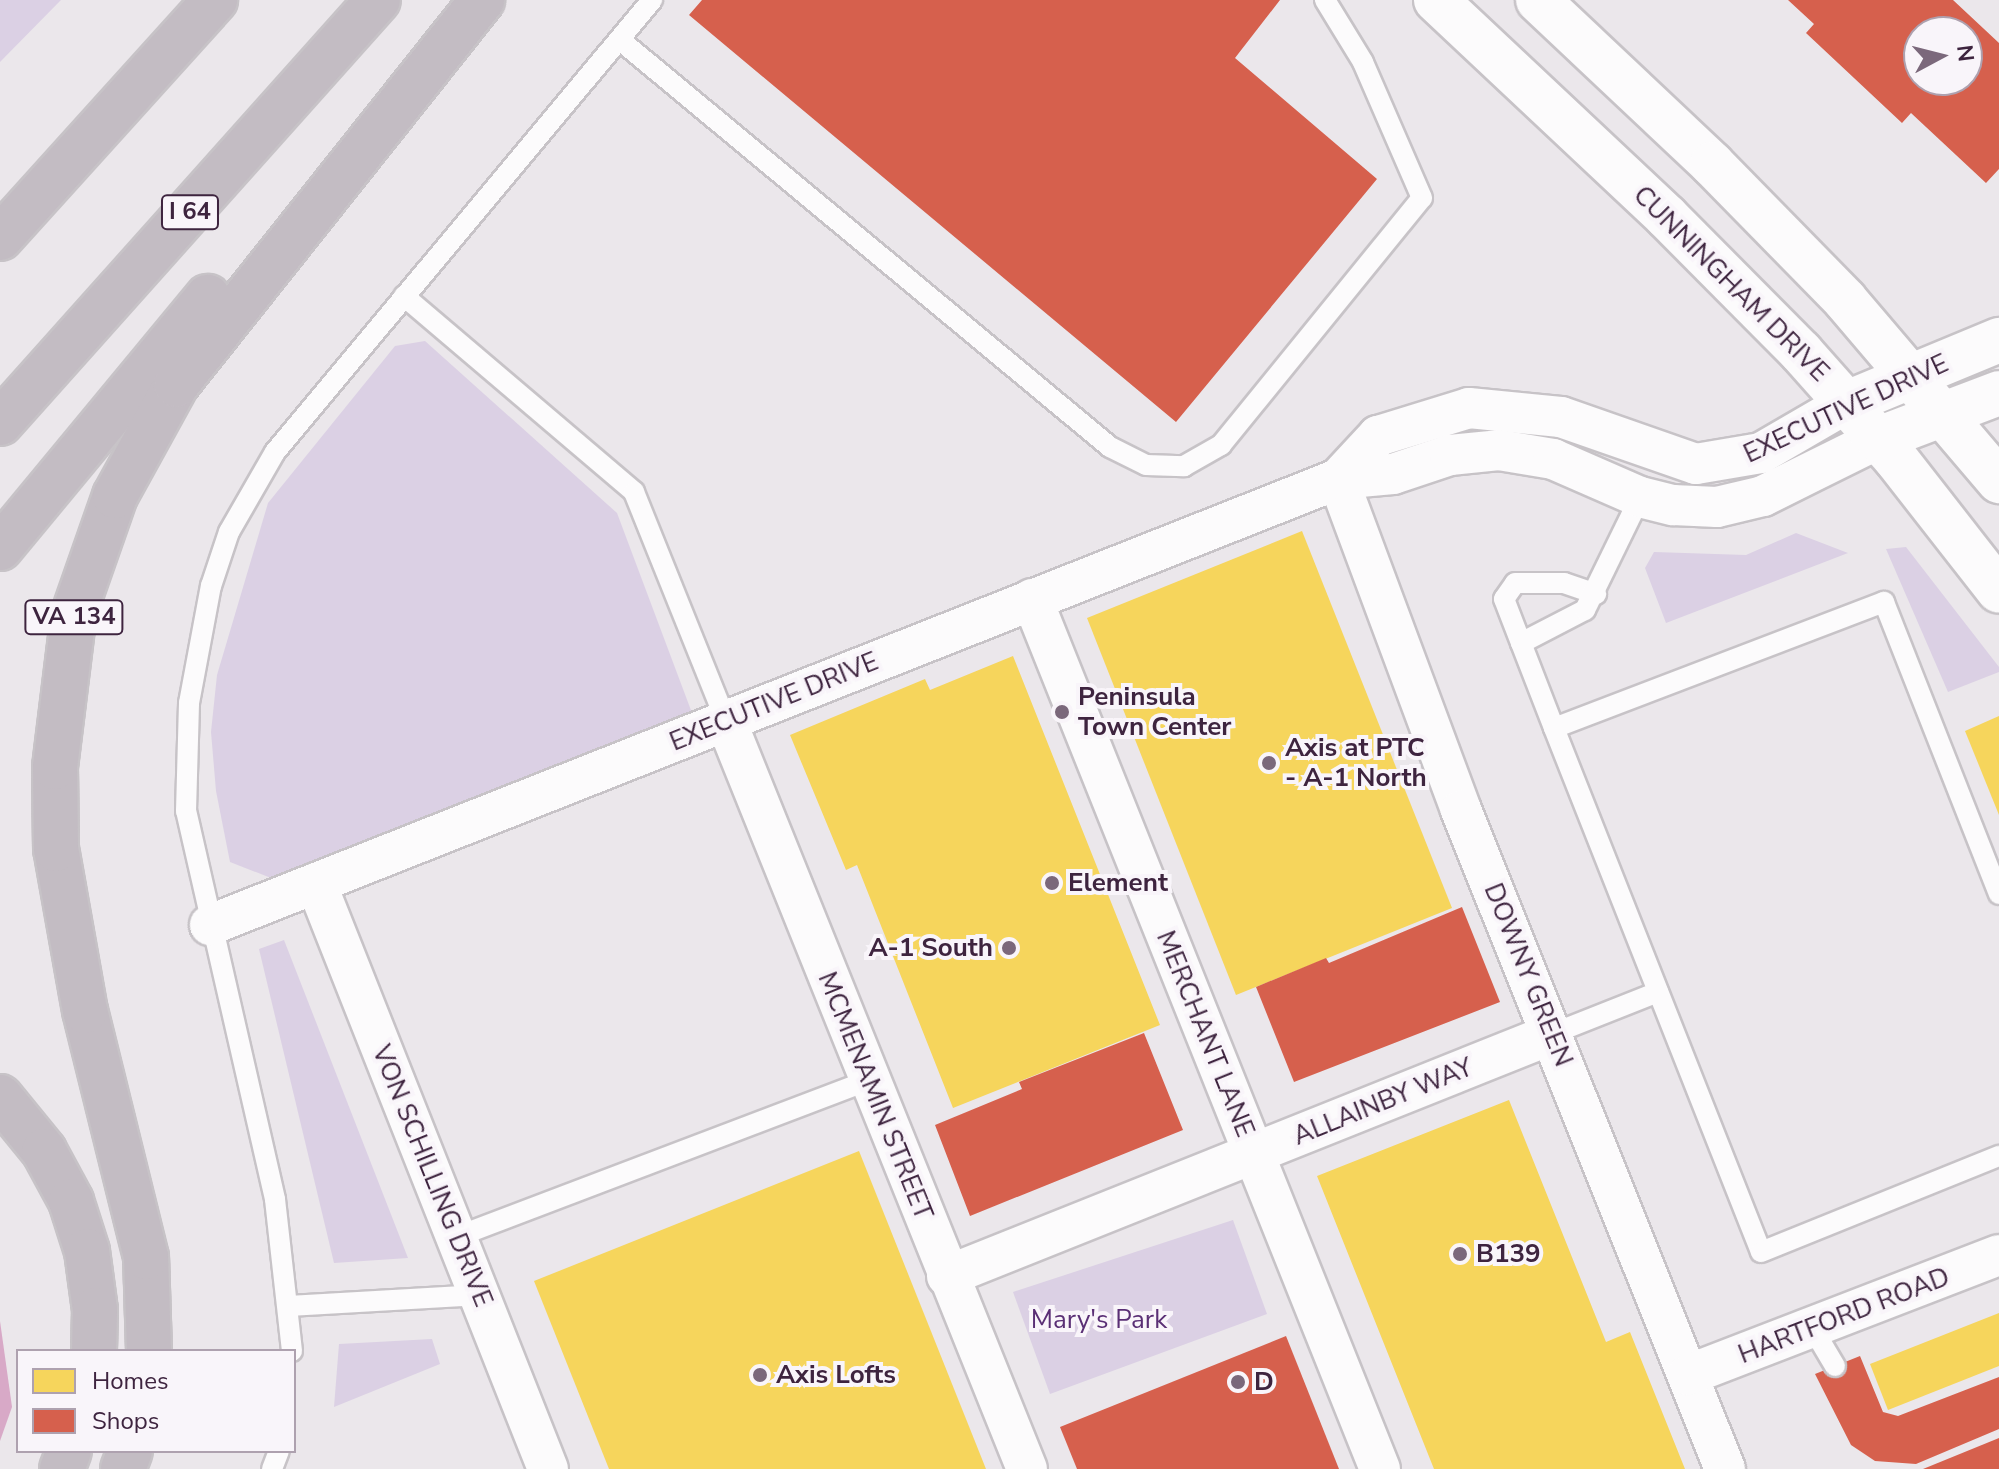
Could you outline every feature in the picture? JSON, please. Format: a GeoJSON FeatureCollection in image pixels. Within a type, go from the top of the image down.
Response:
{"type":"FeatureCollection","features":[{"type":"Feature","properties":{"kind":"highway"},"geometry":{"type":"LineString","coordinates":[[0,238],[215,0]]}},
{"type":"Feature","properties":{"kind":"highway","name":"I 64"},"geometry":{"type":"LineString","coordinates":[[0,423],[378,0]]}},
{"type":"Feature","properties":{"kind":"highway"},"geometry":{"type":"LineString","coordinates":[[0,548],[312,172],[462,0]]}},
{"type":"Feature","properties":{"kind":"highway","name":"VA 134"},"geometry":{"type":"LineString","coordinates":[[149,1349],[146,1257],[85,1011],[56,849],[55,767],[74,613],[115,496],[176,385],[482,0]]}},
{"type":"Feature","properties":{"kind":"highway"},"geometry":{"type":"LineString","coordinates":[[0,1097],[44,1151],[71,1201],[87,1251],[95,1310],[94,1349]]}},
{"type":"Feature","properties":{"kind":"main road","name":"CUNNINGHAM DRIVE"},"geometry":{"type":"LineString","coordinates":[[1436,0],[1667,217],[1847,403],[1999,591]]}},
{"type":"Feature","properties":{"kind":"main road"},"geometry":{"type":"LineString","coordinates":[[1538,0],[1723,175],[1913,375],[1999,481]]}},
{"type":"Feature","properties":{"kind":"main road","name":"EXECUTIVE DRIVE"},"geometry":{"type":"LineString","coordinates":[[1847,403],[1999,340]]}},
{"type":"Feature","properties":{"kind":"main road","name":"EXECUTIVE DRIVE"},"geometry":{"type":"LineString","coordinates":[[1878,439],[1999,393]]}},
{"type":"Feature","properties":{"kind":"street","name":"EXECUTIVE DRIVE"},"geometry":{"type":"LineString","coordinates":[[1338,479],[1378,436],[1469,408],[1561,417],[1670,458],[1720,463],[1761,453],[1847,403]]}},
{"type":"Feature","properties":{"kind":"street","name":"EXECUTIVE DRIVE"},"geometry":{"type":"LineString","coordinates":[[210,925],[1338,479],[1393,474],[1450,455],[1499,450],[1553,459],[1640,497],[1697,507],[1739,504],[1878,439]]}},
{"type":"Feature","properties":{"kind":"street","name":"DOWNY GREEN"},"geometry":{"type":"LineString","coordinates":[[1338,479],[1552,1034],[1725,1469]]}},
{"type":"Feature","properties":{"kind":"street","name":"MERCHANT LANE"},"geometry":{"type":"LineString","coordinates":[[1032,599],[1380,1469]]}},
{"type":"Feature","properties":{"kind":"street","name":"MCMENAMIN STREET"},"geometry":{"type":"LineString","coordinates":[[726,721],[1027,1469]]}},
{"type":"Feature","properties":{"kind":"street","name":"VON SCHILLING DRIVE"},"geometry":{"type":"LineString","coordinates":[[316,883],[548,1469]]}},
{"type":"Feature","properties":{"kind":"street","name":"ALLAINBY WAY"},"geometry":{"type":"LineString","coordinates":[[947,1276],[1552,1034]]}},
{"type":"Feature","properties":{"kind":"street","name":"HARTFORD ROAD"},"geometry":{"type":"LineString","coordinates":[[1688,1375],[1999,1255]]}},
{"type":"Feature","properties":{"kind":"lane"},"geometry":{"type":"LineString","coordinates":[[292,1349],[290,1306],[275,1199],[186,811],[184,760],[197,642],[211,586],[251,488],[404,296],[652,0]]}},
{"type":"Feature","properties":{"kind":"lane"},"geometry":{"type":"LineString","coordinates":[[620,40],[1110,447],[1146,465],[1184,466],[1221,445],[1422,198],[1363,62],[1325,0]]}},
{"type":"Feature","properties":{"kind":"lane"},"geometry":{"type":"LineString","coordinates":[[404,296],[634,492],[726,721]]}},
{"type":"Feature","properties":{"kind":"lane"},"geometry":{"type":"LineString","coordinates":[[1521,643],[1569,622],[1596,594],[1640,497]]}},
{"type":"Feature","properties":{"kind":"lane"},"geometry":{"type":"LineString","coordinates":[[1596,594],[1564,583],[1515,583],[1504,599],[1761,1252],[1999,1156]]}},
{"type":"Feature","properties":{"kind":"lane"},"geometry":{"type":"LineString","coordinates":[[1554,728],[1884,602],[1999,894]]}},
{"type":"Feature","properties":{"kind":"lane"},"geometry":{"type":"LineString","coordinates":[[1552,1034],[1658,992]]}},
{"type":"Feature","properties":{"kind":"lane"},"geometry":{"type":"LineString","coordinates":[[456,1237],[869,1080]]}},
{"type":"Feature","properties":{"kind":"lane"},"geometry":{"type":"LineString","coordinates":[[290,1306],[479,1295]]}},
{"type":"Feature","properties":{"kind":"lane"},"geometry":{"type":"LineString","coordinates":[[1813,1329],[1835,1366]]}},
{"type":"Feature","properties":{"kind":"green space"},"geometry":{"type":"Polygon","coordinates":[[[0,0],[61,0],[0,62],[0,0]]]}},
{"type":"Feature","properties":{"kind":"green space"},"geometry":{"type":"Polygon","coordinates":[[[425,341],[617,513],[692,713],[271,878],[230,862],[216,791],[211,732],[217,675],[268,503],[395,346],[425,341]]]}},
{"type":"Feature","properties":{"kind":"green space"},"geometry":{"type":"Polygon","coordinates":[[[1796,533],[1848,553],[1666,623],[1645,568],[1654,552],[1746,555],[1796,533]]]}},
{"type":"Feature","properties":{"kind":"green space"},"geometry":{"type":"Polygon","coordinates":[[[1906,547],[1999,667],[1999,672],[1948,692],[1886,549],[1906,547]]]}},
{"type":"Feature","properties":{"kind":"green space"},"geometry":{"type":"Polygon","coordinates":[[[284,940],[408,1258],[334,1263],[259,949],[284,940]]]}},
{"type":"Feature","properties":{"kind":"green space","name":"Mary's Park"},"geometry":{"type":"Polygon","coordinates":[[[1233,1220],[1267,1314],[1050,1394],[1013,1292],[1233,1220]]]}},
{"type":"Feature","properties":{"kind":"green space"},"geometry":{"type":"Polygon","coordinates":[[[432,1339],[440,1364],[334,1407],[339,1344],[432,1339]]]}},
{"type":"Feature","properties":{"kind":"shaded area"},"geometry":{"type":"Polygon","coordinates":[[[0,1321],[12,1407],[0,1441],[0,1321]]]}},
{"type":"Feature","properties":{"kind":"building: Homes","name":"Axis at PTC - A-1 North"},"geometry":{"type":"Polygon","coordinates":[[[1302,531],[1452,908],[1236,995],[1087,618],[1302,531]]]}},
{"type":"Feature","properties":{"kind":"building: Homes","name":"A-1 South"},"geometry":{"type":"Polygon","coordinates":[[[1013,656],[1160,1025],[953,1108],[857,865],[846,870],[790,735],[925,679],[930,690],[1013,656]]]}},
{"type":"Feature","properties":{"kind":"building: Homes"},"geometry":{"type":"Polygon","coordinates":[[[1999,716],[1999,815],[1965,731],[1999,716]]]}},
{"type":"Feature","properties":{"kind":"building: Homes","name":"B139"},"geometry":{"type":"Polygon","coordinates":[[[1509,1100],[1606,1342],[1630,1332],[1685,1469],[1434,1469],[1317,1176],[1509,1100]]]}},
{"type":"Feature","properties":{"kind":"building: Homes","name":"Axis Lofts"},"geometry":{"type":"Polygon","coordinates":[[[859,1151],[986,1469],[609,1469],[534,1281],[859,1151]]]}},
{"type":"Feature","properties":{"kind":"building: Homes"},"geometry":{"type":"Polygon","coordinates":[[[1999,1313],[1999,1366],[1888,1410],[1870,1364],[1999,1313]]]}},
{"type":"Feature","properties":{"kind":"building: Shops"},"geometry":{"type":"Polygon","coordinates":[[[702,0],[1280,0],[1235,58],[1377,179],[1176,422],[689,15],[702,0]]]}},
{"type":"Feature","properties":{"kind":"building: Shops"},"geometry":{"type":"Polygon","coordinates":[[[1788,0],[1953,0],[1970,16],[1903,16],[1903,96],[1983,96],[1983,28],[1999,43],[1999,169],[1986,183],[1911,113],[1902,123],[1806,33],[1814,24],[1788,0]]]}},
{"type":"Feature","properties":{"kind":"building: Shops"},"geometry":{"type":"Polygon","coordinates":[[[1462,907],[1500,1002],[1294,1082],[1256,987],[1326,958],[1329,963],[1462,907]]]}},
{"type":"Feature","properties":{"kind":"building: Shops"},"geometry":{"type":"Polygon","coordinates":[[[1144,1033],[1183,1130],[970,1216],[935,1125],[1022,1089],[1019,1082],[1144,1033]]]}},
{"type":"Feature","properties":{"kind":"building: Shops","name":"D"},"geometry":{"type":"Polygon","coordinates":[[[1286,1336],[1339,1469],[1077,1469],[1060,1427],[1286,1336]]]}},
{"type":"Feature","properties":{"kind":"building: Shops"},"geometry":{"type":"Polygon","coordinates":[[[1860,1356],[1883,1412],[1898,1416],[1999,1377],[1999,1429],[1916,1464],[1875,1461],[1851,1445],[1815,1374],[1860,1356]]]}},
{"type":"Feature","properties":{"kind":"building: Shops"},"geometry":{"type":"Polygon","coordinates":[[[1999,1438],[1999,1469],[1923,1469],[1999,1438]]]}},
{"type":"Feature","properties":{"kind":"place","name":"Peninsula Town Center"},"geometry":{"type":"Point","coordinates":[1062,712]}},
{"type":"Feature","properties":{"kind":"place","name":"Axis at PTC - A-1 North"},"geometry":{"type":"Point","coordinates":[1269,763]}},
{"type":"Feature","properties":{"kind":"place","name":"Element"},"geometry":{"type":"Point","coordinates":[1052,883]}},
{"type":"Feature","properties":{"kind":"place","name":"A-1 South"},"geometry":{"type":"Point","coordinates":[1009,948]}},
{"type":"Feature","properties":{"kind":"place","name":"B139"},"geometry":{"type":"Point","coordinates":[1460,1254]}},
{"type":"Feature","properties":{"kind":"place","name":"Axis Lofts"},"geometry":{"type":"Point","coordinates":[760,1375]}},
{"type":"Feature","properties":{"kind":"place","name":"D"},"geometry":{"type":"Point","coordinates":[1238,1382]}}]}
